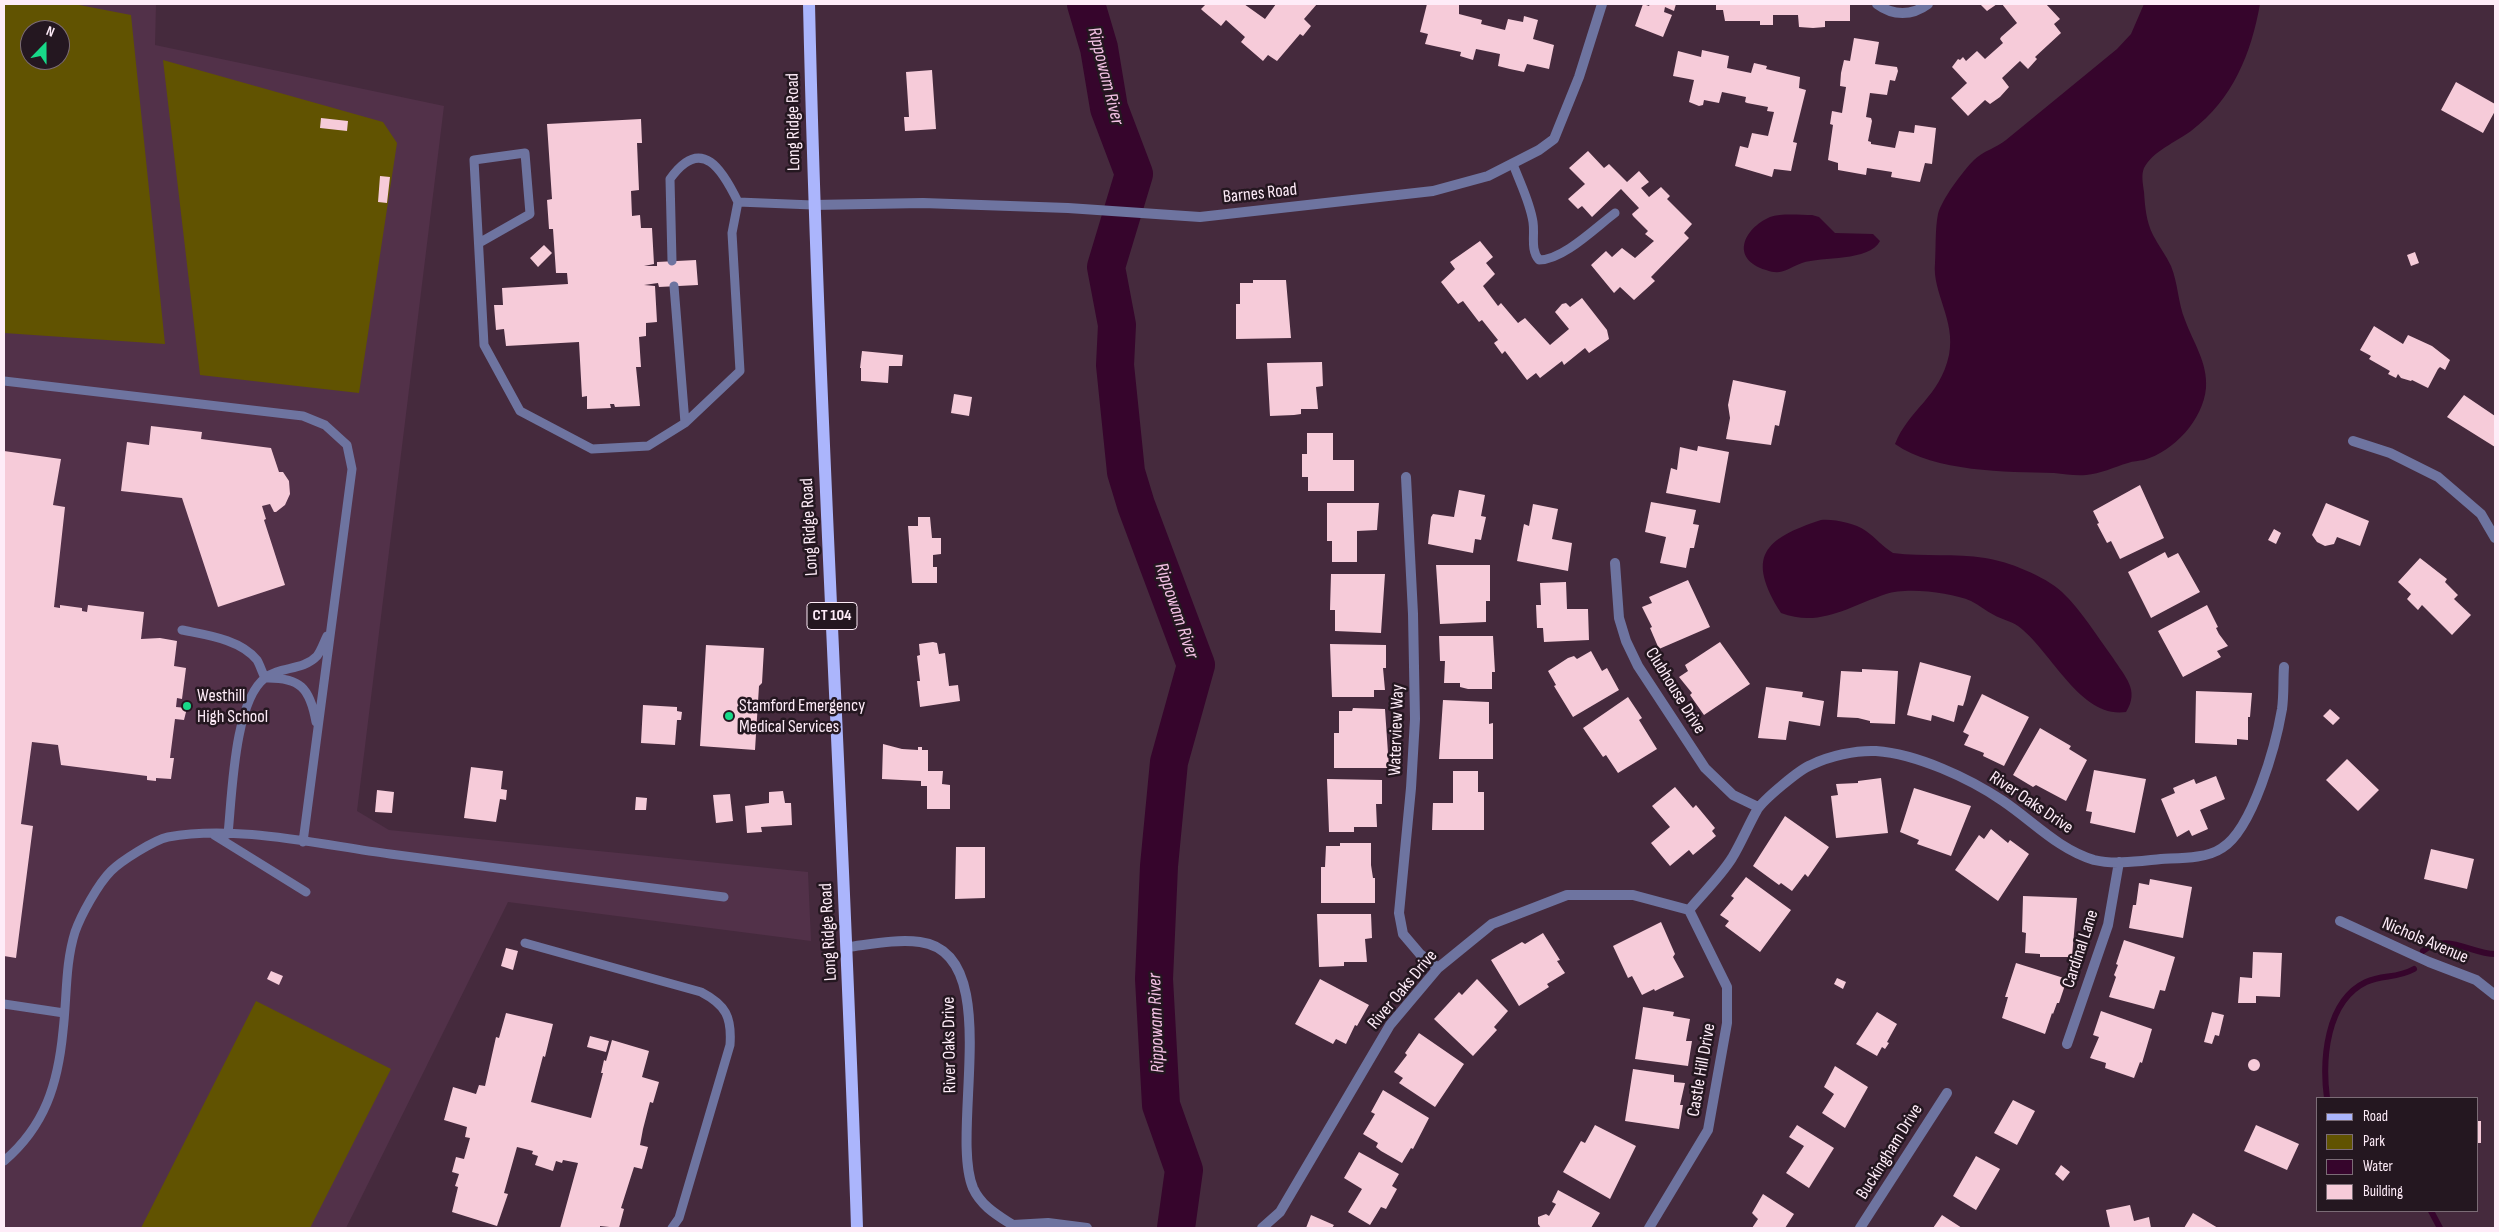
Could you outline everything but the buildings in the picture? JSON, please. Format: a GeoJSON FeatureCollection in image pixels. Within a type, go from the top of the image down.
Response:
{"type":"FeatureCollection","features":[{"type":"Feature","properties":{"kind":"main road","name":"Long Ridge Road"},"geometry":{"type":"LineString","coordinates":[[809,4],[813,205],[848,947],[858,1228]]}},
{"type":"Feature","properties":{"kind":"street","name":"Barnes Road"},"geometry":{"type":"LineString","coordinates":[[813,205],[923,203],[1068,208],[1200,217],[1433,191],[1488,176],[1539,150],[1554,139],[1579,77],[1602,4]]}},
{"type":"Feature","properties":{"kind":"street"},"geometry":{"type":"LineString","coordinates":[[1877,4],[1886,10],[1899,14],[1914,12],[1928,4]]}},
{"type":"Feature","properties":{"kind":"street"},"geometry":{"type":"LineString","coordinates":[[2353,441],[2390,453],[2438,477],[2481,514],[2495,538]]}},
{"type":"Feature","properties":{"kind":"street","name":"Waterview Way"},"geometry":{"type":"LineString","coordinates":[[1406,477],[1415,719],[1411,788],[1399,913],[1403,934],[1420,954],[1438,968]]}},
{"type":"Feature","properties":{"kind":"street","name":"Clubhouse Drive"},"geometry":{"type":"LineString","coordinates":[[1615,563],[1619,618],[1626,641],[1638,666],[1705,768],[1733,795],[1758,808]]}},
{"type":"Feature","properties":{"kind":"street","name":"River Oaks Drive"},"geometry":{"type":"LineString","coordinates":[[1262,1228],[1280,1212],[1390,1025],[1438,968],[1492,924],[1567,894],[1633,895],[1689,910],[1731,859],[1758,808],[1796,774],[1810,765],[1848,753],[1876,751],[1909,758],[1950,772],[2004,802],[2052,840],[2095,860],[2119,862],[2198,856],[2222,849],[2238,834],[2250,814],[2277,730],[2282,707],[2284,667]]}},
{"type":"Feature","properties":{"kind":"street","name":"Cardinal Lane"},"geometry":{"type":"LineString","coordinates":[[2067,1044],[2108,925],[2119,862]]}},
{"type":"Feature","properties":{"kind":"street","name":"Castle Hill Drive"},"geometry":{"type":"LineString","coordinates":[[1649,1228],[1708,1130],[1727,1023],[1727,987],[1689,910]]}},
{"type":"Feature","properties":{"kind":"street","name":"Nichols Avenue"},"geometry":{"type":"LineString","coordinates":[[2340,922],[2429,962],[2476,980],[2495,995]]}},
{"type":"Feature","properties":{"kind":"street","name":"River Oaks Drive"},"geometry":{"type":"LineString","coordinates":[[848,947],[899,941],[921,942],[936,946],[948,954],[957,967],[968,997],[970,1021],[966,1131],[970,1176],[974,1190],[996,1216],[1015,1227],[1048,1223],[1087,1228]]}},
{"type":"Feature","properties":{"kind":"street","name":"Buckingham Drive"},"geometry":{"type":"LineString","coordinates":[[1860,1228],[1946,1092]]}},
{"type":"Feature","properties":{"kind":"lane"},"geometry":{"type":"LineString","coordinates":[[479,243],[530,214],[525,153],[474,160],[484,345],[520,411],[592,449],[648,446],[685,423],[740,371],[732,233],[738,202],[724,173],[708,159],[696,158],[678,168],[670,179],[672,262]]}},
{"type":"Feature","properties":{"kind":"lane"},"geometry":{"type":"LineString","coordinates":[[1513,164],[1534,224],[1534,249],[1539,260],[1548,260],[1559,255],[1615,213]]}},
{"type":"Feature","properties":{"kind":"lane"},"geometry":{"type":"LineString","coordinates":[[738,202],[813,205]]}},
{"type":"Feature","properties":{"kind":"lane"},"geometry":{"type":"LineString","coordinates":[[674,286],[685,423]]}},
{"type":"Feature","properties":{"kind":"lane"},"geometry":{"type":"LineString","coordinates":[[4,381],[302,416],[325,425],[347,446],[352,469],[303,842]]}},
{"type":"Feature","properties":{"kind":"lane"},"geometry":{"type":"LineString","coordinates":[[228,834],[240,726],[251,695],[265,678],[285,669],[305,665],[317,656],[331,629]]}},
{"type":"Feature","properties":{"kind":"lane"},"geometry":{"type":"LineString","coordinates":[[182,630],[214,636],[243,649],[257,660],[265,678]]}},
{"type":"Feature","properties":{"kind":"lane"},"geometry":{"type":"LineString","coordinates":[[265,678],[282,678],[299,683],[312,700],[318,729]]}},
{"type":"Feature","properties":{"kind":"lane"},"geometry":{"type":"LineString","coordinates":[[211,834],[306,892]]}},
{"type":"Feature","properties":{"kind":"lane"},"geometry":{"type":"LineString","coordinates":[[4,1161],[39,1123],[55,1083],[64,1013],[66,979],[75,932],[90,902],[111,871],[142,850],[166,838],[211,834],[273,836],[303,842],[724,897]]}},
{"type":"Feature","properties":{"kind":"lane"},"geometry":{"type":"LineString","coordinates":[[525,943],[694,990],[713,999],[724,1010],[731,1025],[730,1045],[680,1218],[672,1228]]}},
{"type":"Feature","properties":{"kind":"lane"},"geometry":{"type":"LineString","coordinates":[[4,1004],[64,1013]]}},
{"type":"Feature","properties":{"kind":"shaded area","name":"Westhill High School"},"geometry":{"type":"Polygon","coordinates":[[[4,4],[156,4],[155,45],[444,106],[357,811],[389,830],[808,872],[811,941],[508,902],[346,1228],[6,1228],[4,1225],[4,4]]]}},
{"type":"Feature","properties":{"kind":"green space"},"geometry":{"type":"Polygon","coordinates":[[[4,4],[74,4],[131,15],[165,344],[4,333],[4,4]]]}},
{"type":"Feature","properties":{"kind":"green space"},"geometry":{"type":"Polygon","coordinates":[[[163,60],[383,122],[397,143],[359,393],[200,375],[163,60]]]}},
{"type":"Feature","properties":{"kind":"green space"},"geometry":{"type":"Polygon","coordinates":[[[256,1001],[391,1069],[310,1228],[141,1228],[256,1001]]]}},
{"type":"Feature","properties":{"kind":"water"},"geometry":{"type":"Polygon","coordinates":[[[2144,4],[2260,4],[2245,58],[2229,90],[2206,118],[2191,131],[2165,147],[2148,162],[2144,168],[2142,180],[2149,224],[2153,235],[2171,266],[2183,313],[2205,370],[2206,388],[2204,400],[2199,411],[2185,433],[2176,442],[2155,456],[2091,474],[2074,475],[1971,469],[1930,460],[1911,453],[1895,444],[1908,421],[1939,382],[1949,355],[1950,342],[1947,318],[1935,274],[1937,220],[1940,208],[1948,193],[1969,165],[1985,152],[2006,140],[2117,49],[2131,34],[2144,4]]]}},
{"type":"Feature","properties":{"kind":"water"},"geometry":{"type":"Polygon","coordinates":[[[1780,215],[1812,215],[1819,217],[1835,233],[1873,234],[1880,241],[1874,248],[1866,252],[1802,263],[1781,272],[1766,270],[1748,259],[1744,252],[1744,244],[1747,236],[1761,222],[1770,217],[1780,215]]]}},
{"type":"Feature","properties":{"kind":"water"},"geometry":{"type":"Polygon","coordinates":[[[1821,520],[1844,522],[1861,528],[1893,553],[1985,558],[2015,566],[2046,580],[2062,592],[2076,607],[2126,678],[2132,697],[2126,712],[2110,711],[2094,705],[2067,681],[2030,637],[2018,626],[1974,603],[1952,595],[1916,591],[1895,592],[1822,617],[1795,617],[1781,613],[1770,594],[1764,578],[1763,564],[1766,553],[1774,543],[1785,535],[1821,520]]]}},
{"type":"Feature","properties":{"kind":"waterway","name":"Rippowam River"},"geometry":{"type":"LineString","coordinates":[[1086,4],[1099,48],[1109,108],[1134,174],[1106,267],[1117,325],[1115,365],[1126,472],[1136,505],[1196,665],[1169,762],[1159,866],[1154,979],[1161,1105],[1184,1170],[1176,1228]]}},
{"type":"Feature","properties":{"kind":"waterway"},"geometry":{"type":"LineString","coordinates":[[2423,951],[2441,943],[2459,945],[2495,954]]}},
{"type":"Feature","properties":{"kind":"waterway"},"geometry":{"type":"LineString","coordinates":[[2327,1097],[2325,1067],[2327,1050],[2335,1017],[2342,1003],[2353,991],[2366,982],[2414,969]]}},
{"type":"Feature","properties":{"kind":"waterway"},"geometry":{"type":"LineString","coordinates":[[2432,1212],[2440,1228]]}},
{"type":"Feature","properties":{"kind":"place","name":"Westhill High School"},"geometry":{"type":"Point","coordinates":[187,706]}},
{"type":"Feature","properties":{"kind":"place","name":"Stamford Emergency Medical Services"},"geometry":{"type":"Point","coordinates":[729,716]}}]}
